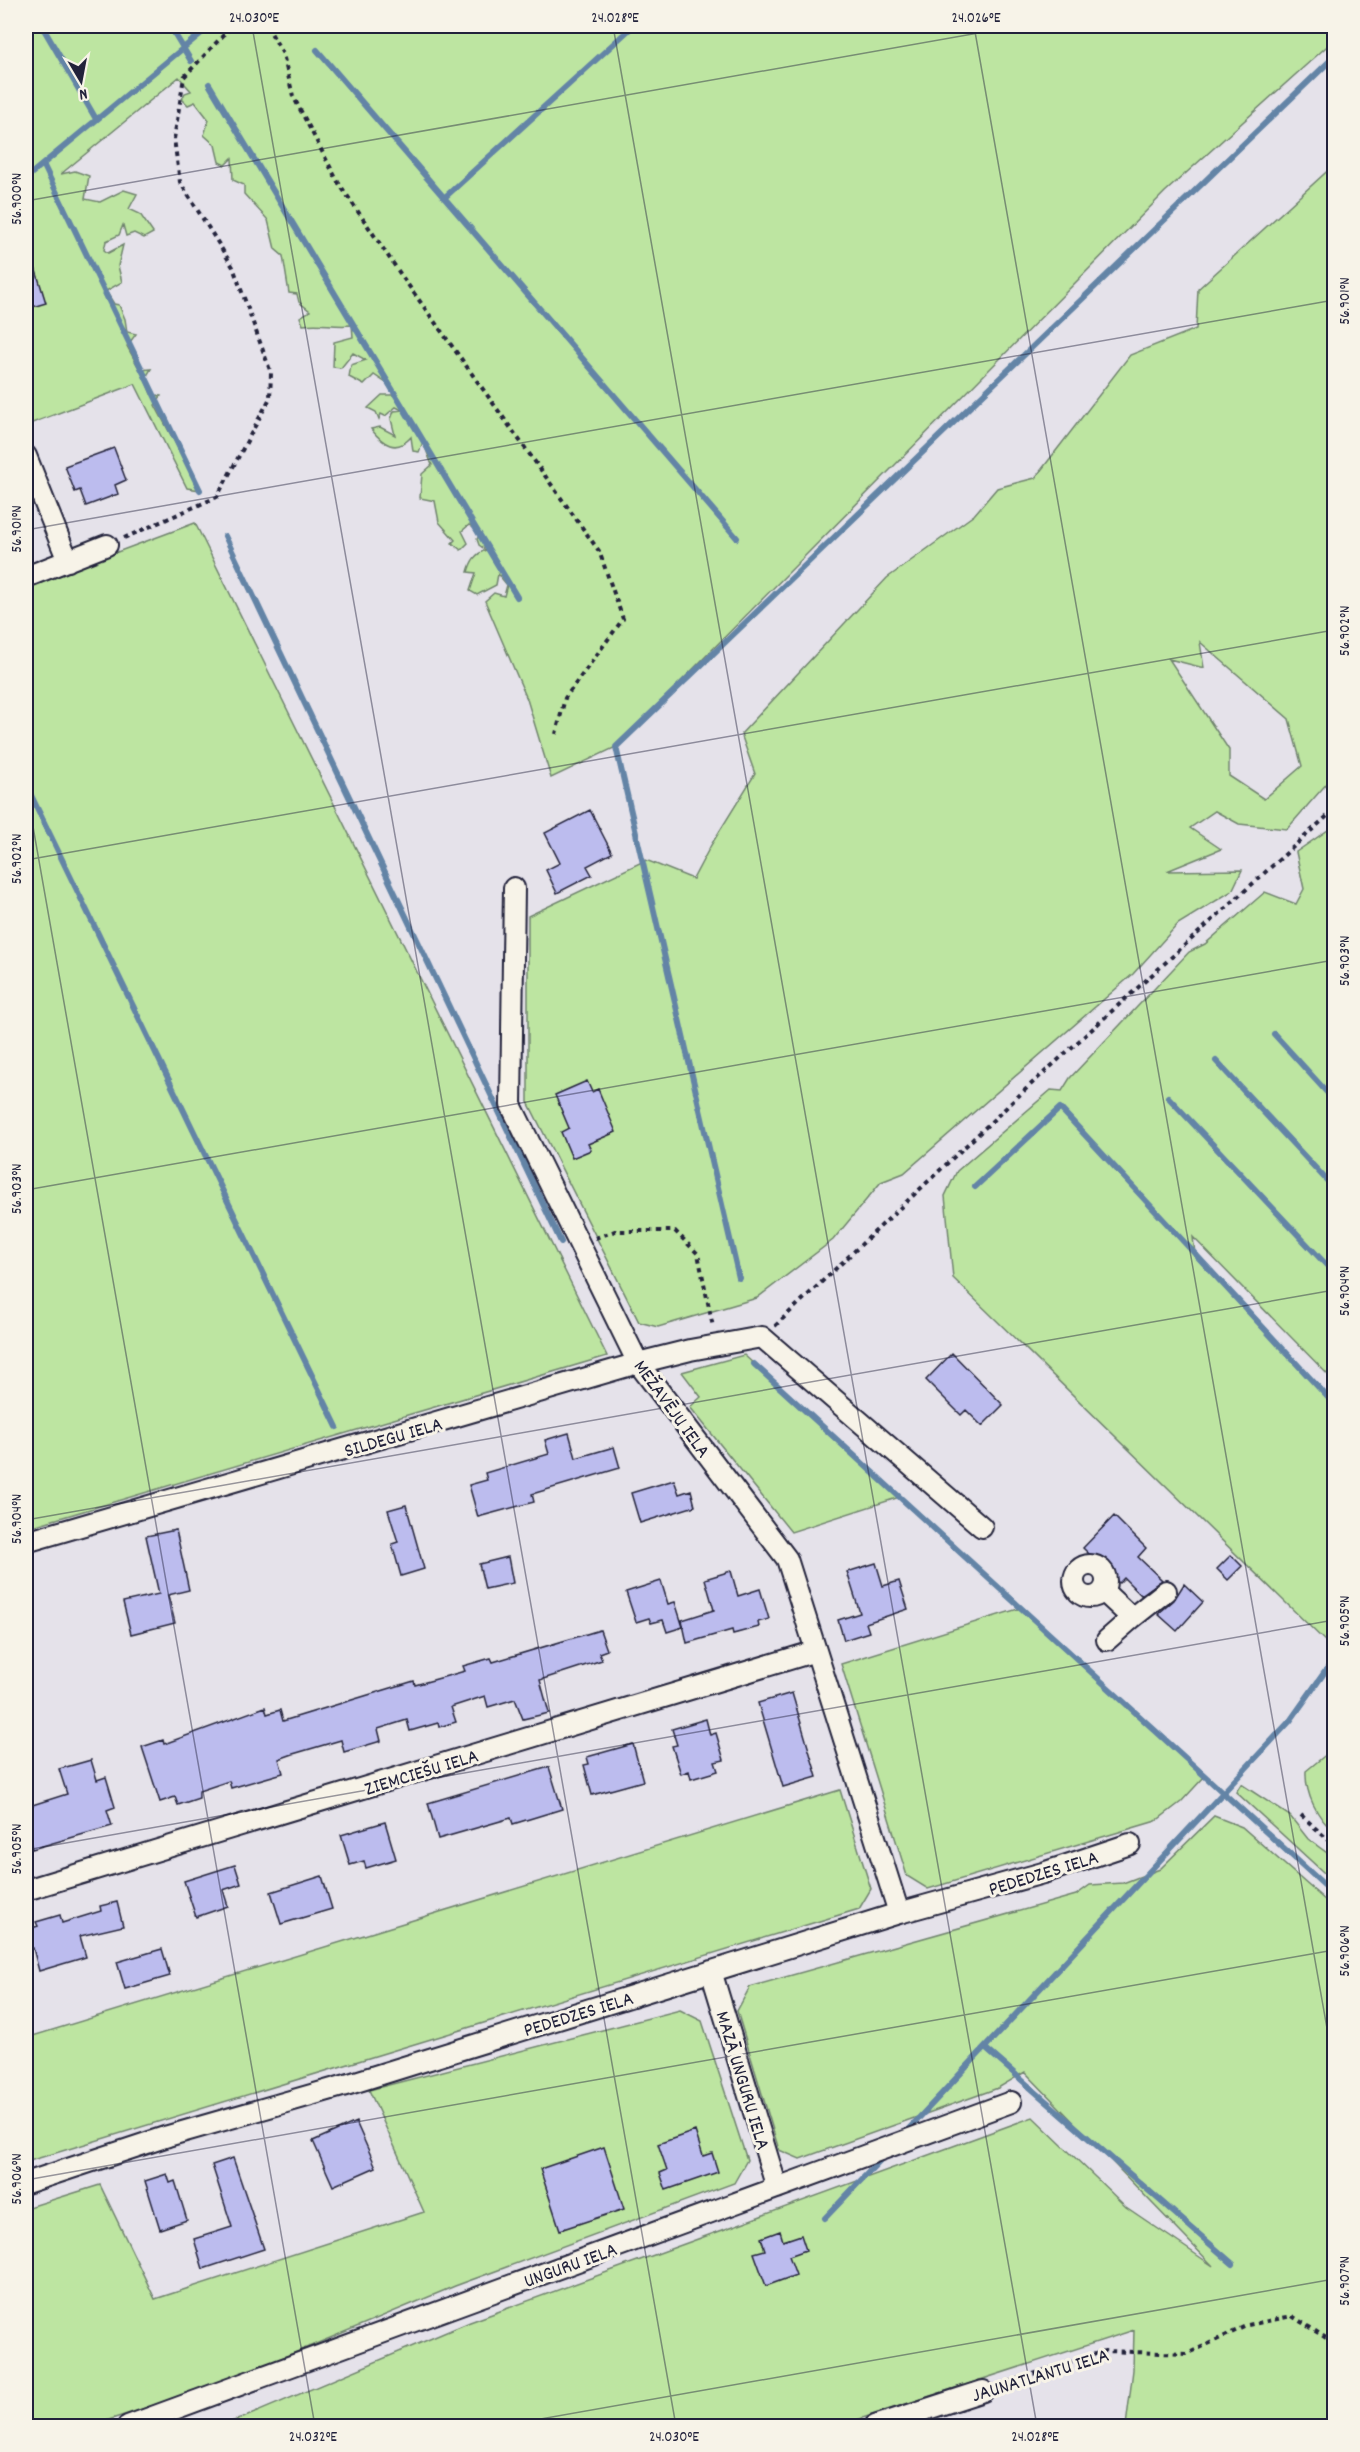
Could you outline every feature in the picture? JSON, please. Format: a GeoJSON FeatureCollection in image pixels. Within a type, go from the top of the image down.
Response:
{"type":"FeatureCollection","features":[{"type":"Feature","properties":{"kind":"street"},"geometry":{"type":"LineString","coordinates":[[26,456],[68,561]]}},
{"type":"Feature","properties":{"kind":"street"},"geometry":{"type":"LineString","coordinates":[[26,577],[107,545]]}},
{"type":"Feature","properties":{"kind":"street","name":"MEŽAVĒJU IELA"},"geometry":{"type":"LineString","coordinates":[[514,888],[511,1105],[638,1363],[787,1559],[899,1913]]}},
{"type":"Feature","properties":{"kind":"street"},"geometry":{"type":"LineString","coordinates":[[762,1337],[982,1527]]}},
{"type":"Feature","properties":{"kind":"street","name":"SILDEGU IELA"},"geometry":{"type":"LineString","coordinates":[[26,1542],[638,1363],[762,1337]]}},
{"type":"Feature","properties":{"kind":"street"},"geometry":{"type":"LineString","coordinates":[[1103,1591],[1132,1618]]}},
{"type":"Feature","properties":{"kind":"street"},"geometry":{"type":"LineString","coordinates":[[1107,1640],[1166,1591]]}},
{"type":"Feature","properties":{"kind":"street","name":"ZIEMCIEŠU IELA"},"geometry":{"type":"LineString","coordinates":[[26,1890],[816,1651]]}},
{"type":"Feature","properties":{"kind":"street","name":"PEDEDZES IELA"},"geometry":{"type":"LineString","coordinates":[[26,2182],[899,1913],[1043,1873],[1130,1844]]}},
{"type":"Feature","properties":{"kind":"street","name":"MAZĀ UNGURU IELA"},"geometry":{"type":"LineString","coordinates":[[711,1971],[777,2188]]}},
{"type":"Feature","properties":{"kind":"street","name":"UNGURU IELA"},"geometry":{"type":"LineString","coordinates":[[128,2427],[1011,2102]]}},
{"type":"Feature","properties":{"kind":"street","name":"JAUNATLANTU IELA"},"geometry":{"type":"LineString","coordinates":[[875,2427],[983,2391]]}},
{"type":"Feature","properties":{"kind":"path"},"geometry":{"type":"LineString","coordinates":[[107,545],[217,497],[270,398],[271,373],[233,267],[180,182],[174,139],[184,77],[232,26]]}},
{"type":"Feature","properties":{"kind":"path"},"geometry":{"type":"LineString","coordinates":[[267,26],[283,54],[293,96],[338,182],[401,275],[599,551],[623,618],[565,698],[556,734]]}},
{"type":"Feature","properties":{"kind":"path"},"geometry":{"type":"LineString","coordinates":[[762,1337],[1027,1088],[1335,810]]}},
{"type":"Feature","properties":{"kind":"path"},"geometry":{"type":"LineString","coordinates":[[579,1243],[615,1231],[675,1231],[698,1254],[717,1345]]}},
{"type":"Feature","properties":{"kind":"path"},"geometry":{"type":"LineString","coordinates":[[1301,1815],[1335,1845]]}},
{"type":"Feature","properties":{"kind":"path","name":"JAUNATLANTU IELA"},"geometry":{"type":"LineString","coordinates":[[983,2391],[1105,2351],[1187,2354],[1248,2325],[1292,2316],[1335,2343]]}},
{"type":"Feature","properties":{"kind":"green space"},"geometry":{"type":"Polygon","coordinates":[[[26,26],[1334,26],[1334,40],[1165,192],[616,747],[551,778],[527,699],[485,601],[494,593],[504,596],[507,585],[498,574],[496,585],[477,595],[470,591],[476,573],[468,572],[471,564],[476,556],[486,550],[479,545],[477,539],[481,533],[469,525],[462,531],[468,543],[461,550],[452,543],[455,540],[439,522],[435,501],[420,498],[422,474],[432,465],[423,442],[419,452],[413,451],[411,437],[400,445],[390,445],[380,439],[371,429],[380,427],[395,435],[391,419],[394,411],[402,410],[396,407],[385,416],[381,414],[379,419],[376,412],[368,408],[382,395],[393,395],[389,385],[374,375],[364,385],[349,377],[351,365],[366,360],[353,353],[341,368],[333,367],[334,342],[353,337],[352,325],[303,325],[300,317],[310,311],[299,302],[297,294],[289,293],[283,256],[275,249],[268,220],[244,194],[244,185],[233,180],[232,158],[225,165],[219,162],[215,145],[204,135],[209,120],[195,102],[188,105],[182,99],[185,93],[191,91],[179,77],[61,174],[75,171],[89,176],[85,199],[100,202],[124,190],[137,194],[129,209],[140,214],[153,233],[144,238],[134,233],[126,236],[123,225],[119,235],[106,241],[104,250],[108,253],[123,245],[118,266],[122,282],[106,291],[114,304],[119,305],[127,332],[136,334],[127,346],[140,370],[151,369],[145,379],[151,394],[161,396],[155,405],[200,490],[187,488],[135,384],[27,425],[26,26]]]}},
{"type":"Feature","properties":{"kind":"green space"},"geometry":{"type":"Polygon","coordinates":[[[1334,165],[1334,756],[1329,781],[1287,829],[1239,824],[1215,811],[1190,828],[1221,849],[1167,871],[1242,870],[1232,891],[1178,924],[1133,974],[904,1173],[881,1182],[833,1240],[757,1298],[658,1327],[639,1322],[528,1102],[528,916],[646,860],[693,879],[755,774],[741,734],[887,578],[974,515],[997,488],[1035,478],[1130,355],[1196,329],[1198,289],[1334,165]],[[1200,642],[1204,668],[1169,659],[1229,750],[1229,776],[1264,799],[1302,766],[1289,719],[1200,642]]]}},
{"type":"Feature","properties":{"kind":"green space"},"geometry":{"type":"Polygon","coordinates":[[[195,523],[607,1356],[26,1528],[26,586],[195,523]]]}},
{"type":"Feature","properties":{"kind":"green space"},"geometry":{"type":"Polygon","coordinates":[[[1334,826],[1334,1381],[1193,1237],[1195,1254],[1334,1404],[1334,1687],[1329,1669],[1327,1643],[953,1278],[945,1196],[957,1171],[1051,1090],[1062,1091],[1070,1078],[1189,952],[1205,944],[1265,892],[1296,904],[1304,889],[1296,852],[1334,826]]]}},
{"type":"Feature","properties":{"kind":"green space"},"geometry":{"type":"Polygon","coordinates":[[[744,1355],[900,1497],[791,1532],[690,1407],[701,1397],[682,1372],[744,1355]]]}},
{"type":"Feature","properties":{"kind":"green space"},"geometry":{"type":"Polygon","coordinates":[[[1021,1608],[1205,1776],[1181,1802],[1156,1821],[928,1889],[907,1876],[841,1664],[1021,1608]]]}},
{"type":"Feature","properties":{"kind":"green space"},"geometry":{"type":"Polygon","coordinates":[[[1334,1748],[1334,1832],[1322,1819],[1313,1804],[1306,1780],[1306,1771],[1334,1748]]]}},
{"type":"Feature","properties":{"kind":"green space"},"geometry":{"type":"Polygon","coordinates":[[[1241,1784],[1290,1816],[1308,1839],[1334,1858],[1334,1882],[1236,1792],[1241,1784]]]}},
{"type":"Feature","properties":{"kind":"green space"},"geometry":{"type":"Polygon","coordinates":[[[840,1790],[871,1889],[859,1909],[26,2162],[26,2038],[840,1790]]]}},
{"type":"Feature","properties":{"kind":"green space"},"geometry":{"type":"Polygon","coordinates":[[[1214,1816],[1242,1827],[1334,1908],[1334,2426],[1126,2426],[1133,2370],[1134,2330],[838,2426],[218,2426],[243,2418],[470,2322],[1033,2117],[1126,2207],[1213,2266],[1025,2072],[998,2088],[800,2159],[779,2150],[737,2011],[750,1987],[1076,1895],[1090,1885],[1123,1883],[1160,1869],[1214,1816]]]}},
{"type":"Feature","properties":{"kind":"green space"},"geometry":{"type":"Polygon","coordinates":[[[680,2010],[702,2021],[747,2160],[734,2183],[455,2286],[217,2385],[90,2426],[26,2426],[26,2208],[100,2185],[155,2299],[424,2212],[369,2090],[680,2010]]]}},
{"type":"Feature","properties":{"kind":"building"},"geometry":{"type":"Polygon","coordinates":[[[29,248],[46,303],[26,309],[26,249],[29,248]]]}},
{"type":"Feature","properties":{"kind":"building"},"geometry":{"type":"Polygon","coordinates":[[[114,448],[126,480],[115,485],[118,494],[86,506],[80,490],[75,492],[65,466],[114,448]]]}},
{"type":"Feature","properties":{"kind":"building"},"geometry":{"type":"Polygon","coordinates":[[[590,810],[612,853],[587,866],[592,875],[557,893],[546,870],[560,863],[545,833],[590,810]]]}},
{"type":"Feature","properties":{"kind":"building"},"geometry":{"type":"Polygon","coordinates":[[[587,1081],[592,1092],[598,1089],[616,1132],[588,1144],[591,1150],[572,1158],[561,1132],[569,1128],[555,1095],[587,1081]]]}},
{"type":"Feature","properties":{"kind":"building"},"geometry":{"type":"Polygon","coordinates":[[[952,1353],[1003,1405],[982,1426],[966,1410],[961,1415],[926,1380],[952,1353]]]}},
{"type":"Feature","properties":{"kind":"building"},"geometry":{"type":"Polygon","coordinates":[[[569,1433],[576,1458],[614,1447],[620,1468],[532,1494],[534,1502],[478,1517],[469,1485],[487,1480],[485,1473],[549,1454],[545,1440],[569,1433]]]}},
{"type":"Feature","properties":{"kind":"building"},"geometry":{"type":"Polygon","coordinates":[[[674,1480],[679,1494],[691,1490],[695,1506],[640,1523],[631,1493],[674,1480]]]}},
{"type":"Feature","properties":{"kind":"building"},"geometry":{"type":"Polygon","coordinates":[[[406,1505],[424,1569],[401,1576],[392,1544],[398,1542],[388,1510],[406,1505]]]}},
{"type":"Feature","properties":{"kind":"building"},"geometry":{"type":"Polygon","coordinates":[[[1114,1516],[1146,1548],[1138,1557],[1162,1580],[1141,1595],[1124,1578],[1119,1583],[1083,1548],[1114,1516]]]}},
{"type":"Feature","properties":{"kind":"building"},"geometry":{"type":"Polygon","coordinates":[[[176,1530],[189,1590],[168,1595],[175,1623],[131,1634],[123,1602],[159,1594],[146,1536],[176,1530]]]}},
{"type":"Feature","properties":{"kind":"building"},"geometry":{"type":"Polygon","coordinates":[[[1231,1555],[1242,1566],[1228,1580],[1217,1569],[1231,1555]]]}},
{"type":"Feature","properties":{"kind":"building"},"geometry":{"type":"Polygon","coordinates":[[[508,1557],[513,1583],[485,1589],[479,1564],[508,1557]]]}},
{"type":"Feature","properties":{"kind":"building"},"geometry":{"type":"Polygon","coordinates":[[[876,1563],[883,1586],[899,1581],[908,1609],[866,1623],[869,1632],[844,1640],[838,1620],[860,1613],[847,1572],[876,1563]]]}},
{"type":"Feature","properties":{"kind":"building"},"geometry":{"type":"Polygon","coordinates":[[[731,1571],[738,1596],[760,1589],[769,1619],[758,1622],[759,1627],[733,1634],[732,1630],[687,1643],[682,1620],[714,1610],[705,1579],[731,1571]]]}},
{"type":"Feature","properties":{"kind":"building"},"geometry":{"type":"Polygon","coordinates":[[[661,1581],[668,1604],[675,1602],[683,1627],[667,1632],[663,1620],[651,1623],[649,1618],[636,1622],[626,1592],[661,1581]]]}},
{"type":"Feature","properties":{"kind":"building"},"geometry":{"type":"Polygon","coordinates":[[[1184,1584],[1203,1602],[1177,1631],[1158,1614],[1174,1600],[1184,1584]]]}},
{"type":"Feature","properties":{"kind":"building"},"geometry":{"type":"Polygon","coordinates":[[[600,1630],[607,1650],[599,1653],[602,1660],[540,1680],[549,1713],[523,1719],[515,1699],[488,1707],[485,1696],[451,1707],[456,1722],[439,1727],[438,1723],[410,1731],[407,1720],[378,1729],[381,1741],[344,1752],[341,1740],[293,1754],[279,1759],[283,1773],[231,1788],[229,1781],[199,1791],[199,1798],[178,1805],[175,1797],[160,1802],[142,1747],[163,1740],[164,1744],[265,1707],[267,1714],[280,1710],[283,1721],[414,1681],[415,1685],[465,1671],[463,1666],[491,1658],[493,1662],[600,1630]]]}},
{"type":"Feature","properties":{"kind":"building"},"geometry":{"type":"Polygon","coordinates":[[[792,1693],[817,1777],[783,1787],[758,1703],[792,1693]]]}},
{"type":"Feature","properties":{"kind":"building"},"geometry":{"type":"Polygon","coordinates":[[[706,1719],[710,1735],[716,1733],[724,1760],[715,1762],[718,1771],[691,1779],[689,1771],[681,1774],[672,1746],[677,1745],[672,1729],[706,1719]]]}},
{"type":"Feature","properties":{"kind":"building"},"geometry":{"type":"Polygon","coordinates":[[[633,1744],[643,1781],[592,1795],[584,1765],[589,1764],[587,1757],[633,1744]]]}},
{"type":"Feature","properties":{"kind":"building"},"geometry":{"type":"Polygon","coordinates":[[[91,1760],[97,1780],[106,1777],[115,1807],[107,1810],[112,1826],[32,1849],[29,1839],[26,1840],[26,1807],[67,1794],[59,1769],[91,1760]]]}},
{"type":"Feature","properties":{"kind":"building"},"geometry":{"type":"Polygon","coordinates":[[[549,1767],[562,1809],[513,1824],[511,1818],[438,1839],[428,1803],[549,1767]]]}},
{"type":"Feature","properties":{"kind":"building"},"geometry":{"type":"Polygon","coordinates":[[[385,1822],[396,1859],[366,1868],[364,1861],[350,1865],[341,1835],[385,1822]]]}},
{"type":"Feature","properties":{"kind":"building"},"geometry":{"type":"Polygon","coordinates":[[[235,1865],[241,1884],[223,1890],[228,1906],[196,1917],[184,1881],[235,1865]]]}},
{"type":"Feature","properties":{"kind":"building"},"geometry":{"type":"Polygon","coordinates":[[[322,1876],[332,1909],[281,1924],[271,1892],[322,1876]]]}},
{"type":"Feature","properties":{"kind":"building"},"geometry":{"type":"Polygon","coordinates":[[[117,1902],[123,1926],[80,1936],[86,1957],[39,1971],[33,1948],[26,1951],[26,1930],[38,1926],[36,1922],[60,1915],[62,1923],[101,1911],[100,1906],[117,1902]]]}},
{"type":"Feature","properties":{"kind":"building"},"geometry":{"type":"Polygon","coordinates":[[[162,1949],[170,1976],[125,1989],[117,1962],[162,1949]]]}},
{"type":"Feature","properties":{"kind":"building"},"geometry":{"type":"Polygon","coordinates":[[[356,2122],[376,2167],[333,2186],[313,2141],[356,2122]]]}},
{"type":"Feature","properties":{"kind":"building"},"geometry":{"type":"Polygon","coordinates":[[[695,2131],[703,2156],[712,2153],[718,2172],[666,2190],[660,2173],[667,2170],[658,2144],[695,2131]]]}},
{"type":"Feature","properties":{"kind":"building"},"geometry":{"type":"Polygon","coordinates":[[[604,2147],[624,2209],[560,2230],[540,2169],[604,2147]]]}},
{"type":"Feature","properties":{"kind":"building"},"geometry":{"type":"Polygon","coordinates":[[[233,2158],[264,2249],[203,2269],[194,2239],[232,2227],[212,2165],[233,2158]]]}},
{"type":"Feature","properties":{"kind":"building"},"geometry":{"type":"Polygon","coordinates":[[[167,2174],[170,2183],[175,2181],[187,2220],[160,2229],[145,2181],[167,2174]]]}},
{"type":"Feature","properties":{"kind":"building"},"geometry":{"type":"Polygon","coordinates":[[[780,2231],[783,2241],[801,2235],[806,2250],[789,2256],[796,2275],[766,2286],[754,2253],[765,2250],[761,2238],[780,2231]]]}},
{"type":"Feature","properties":{"kind":"waterway"},"geometry":{"type":"LineString","coordinates":[[42,26],[96,119]]}},
{"type":"Feature","properties":{"kind":"waterway"},"geometry":{"type":"LineString","coordinates":[[170,26],[191,61]]}},
{"type":"Feature","properties":{"kind":"waterway"},"geometry":{"type":"LineString","coordinates":[[26,178],[210,26]]}},
{"type":"Feature","properties":{"kind":"waterway"},"geometry":{"type":"LineString","coordinates":[[444,198],[633,26]]}},
{"type":"Feature","properties":{"kind":"waterway"},"geometry":{"type":"LineString","coordinates":[[317,50],[737,538]]}},
{"type":"Feature","properties":{"kind":"waterway"},"geometry":{"type":"LineString","coordinates":[[739,1278],[616,747],[1334,57]]}},
{"type":"Feature","properties":{"kind":"waterway"},"geometry":{"type":"LineString","coordinates":[[209,84],[517,597]]}},
{"type":"Feature","properties":{"kind":"waterway"},"geometry":{"type":"LineString","coordinates":[[43,164],[200,490]]}},
{"type":"Feature","properties":{"kind":"waterway"},"geometry":{"type":"LineString","coordinates":[[225,536],[561,1242]]}},
{"type":"Feature","properties":{"kind":"waterway"},"geometry":{"type":"LineString","coordinates":[[26,785],[337,1427]]}},
{"type":"Feature","properties":{"kind":"waterway"},"geometry":{"type":"LineString","coordinates":[[1274,1034],[1334,1100]]}},
{"type":"Feature","properties":{"kind":"waterway"},"geometry":{"type":"LineString","coordinates":[[1216,1061],[1334,1188]]}},
{"type":"Feature","properties":{"kind":"waterway"},"geometry":{"type":"LineString","coordinates":[[1168,1097],[1334,1273]]}},
{"type":"Feature","properties":{"kind":"waterway"},"geometry":{"type":"LineString","coordinates":[[975,1187],[1060,1108],[1334,1404]]}},
{"type":"Feature","properties":{"kind":"waterway"},"geometry":{"type":"LineString","coordinates":[[754,1364],[1334,1894]]}},
{"type":"Feature","properties":{"kind":"waterway"},"geometry":{"type":"LineString","coordinates":[[904,2134],[1290,1721],[1334,1659]]}},
{"type":"Feature","properties":{"kind":"waterway"},"geometry":{"type":"LineString","coordinates":[[985,2048],[1233,2264]]}},
{"type":"Feature","properties":{"kind":"waterway"},"geometry":{"type":"LineString","coordinates":[[825,2218],[885,2155]]}}]}
